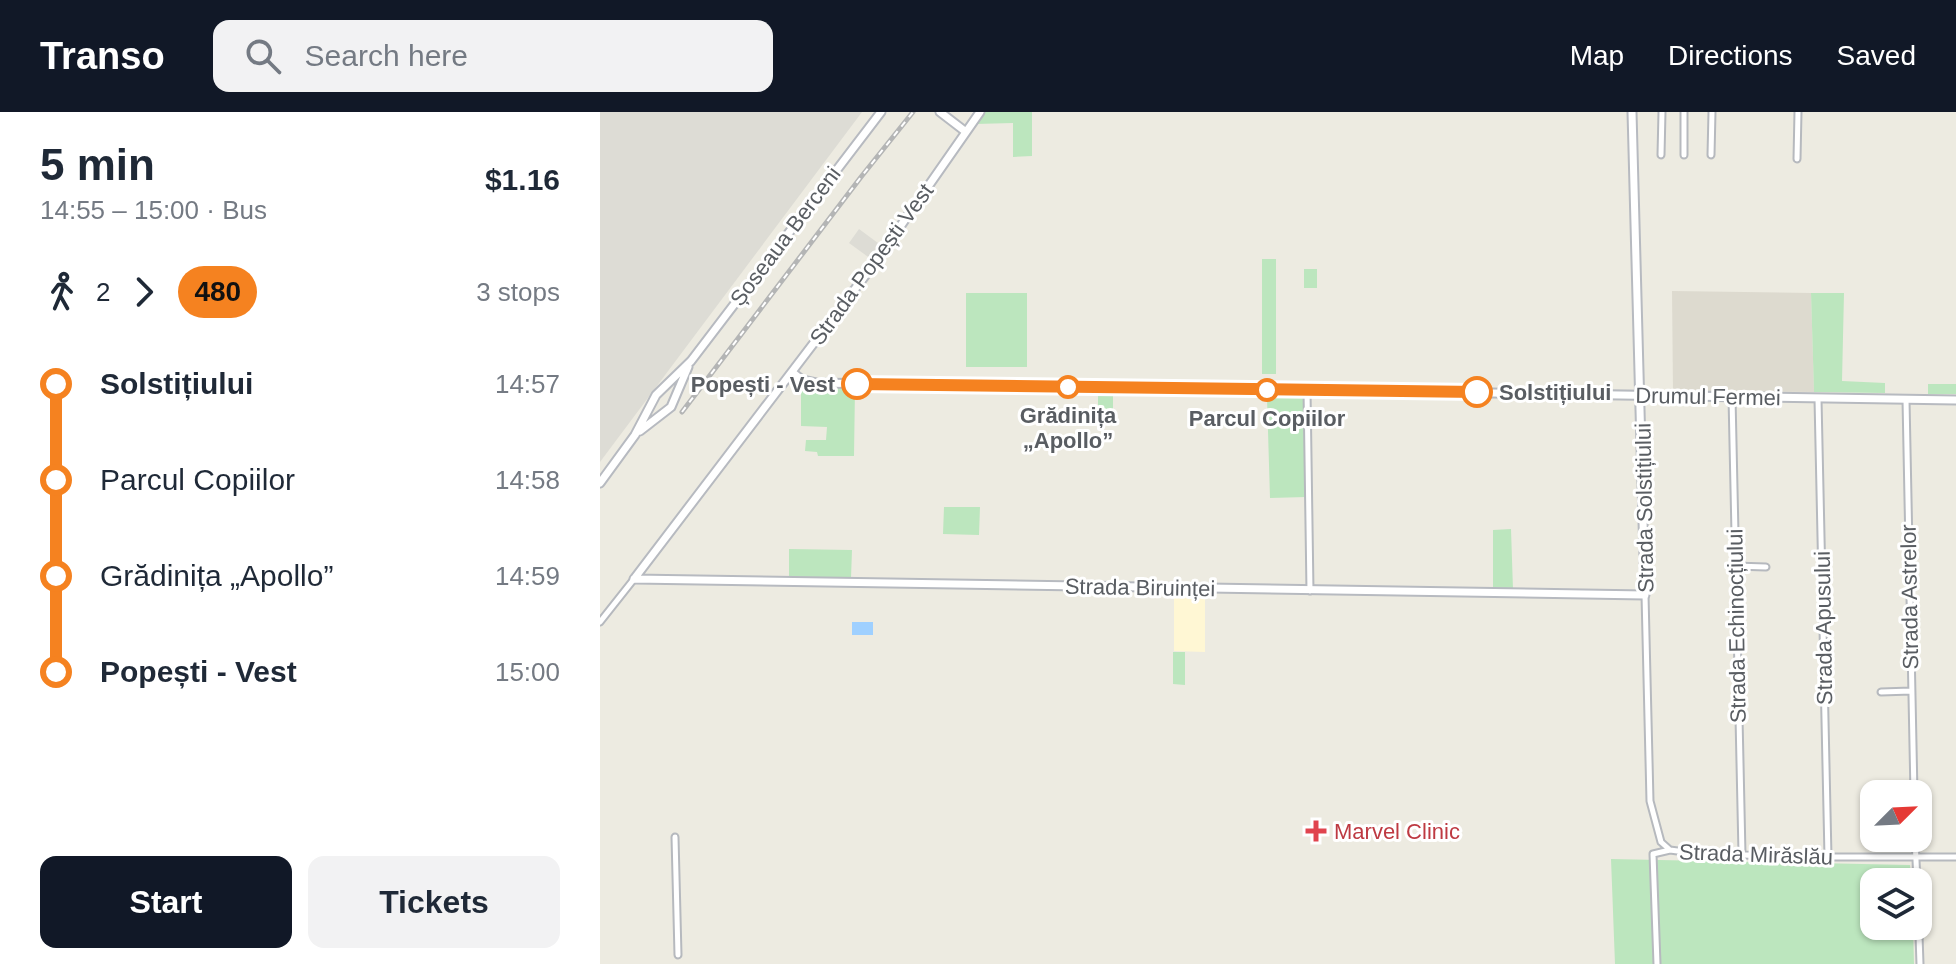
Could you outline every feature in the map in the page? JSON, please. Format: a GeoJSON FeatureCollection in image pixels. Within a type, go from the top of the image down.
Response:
{"type":"FeatureCollection","features":[{"type":"Feature","properties":{"kind":"street","name":"Șoseaua Berceni"},"geometry":{"type":"LineString","coordinates":[[600,483],[635,435],[656,395],[691,361],[881,112]]}},
{"type":"Feature","properties":{"kind":"street"},"geometry":{"type":"LineString","coordinates":[[940,112],[966,132]]}},
{"type":"Feature","properties":{"kind":"street","name":"Strada Popești Vest"},"geometry":{"type":"LineString","coordinates":[[600,622],[874,264],[980,112]]}},
{"type":"Feature","properties":{"kind":"street","name":"Strada Solstițiului"},"geometry":{"type":"LineString","coordinates":[[1632,112],[1650,801],[1661,842],[1670,850]]}},
{"type":"Feature","properties":{"kind":"street"},"geometry":{"type":"LineString","coordinates":[[1661,155],[1662,112]]}},
{"type":"Feature","properties":{"kind":"street"},"geometry":{"type":"LineString","coordinates":[[1684,112],[1684,155]]}},
{"type":"Feature","properties":{"kind":"street"},"geometry":{"type":"LineString","coordinates":[[1711,155],[1712,112]]}},
{"type":"Feature","properties":{"kind":"street"},"geometry":{"type":"LineString","coordinates":[[1797,159],[1798,112]]}},
{"type":"Feature","properties":{"kind":"street","name":"Șoseaua Berceni"},"geometry":{"type":"LineString","coordinates":[[635,435],[671,407],[691,361]]}},
{"type":"Feature","properties":{"kind":"street","name":"Drumul Fermei"},"geometry":{"type":"LineString","coordinates":[[792,372],[802,380],[816,383],[1956,400]]}},
{"type":"Feature","properties":{"kind":"street"},"geometry":{"type":"LineString","coordinates":[[1307,390],[1310,591]]}},
{"type":"Feature","properties":{"kind":"street"},"geometry":{"type":"LineString","coordinates":[[661,392],[667,392],[673,399]]}},
{"type":"Feature","properties":{"kind":"street","name":"Strada Echinocțiului"},"geometry":{"type":"LineString","coordinates":[[1732,397],[1742,854]]}},
{"type":"Feature","properties":{"kind":"street","name":"Strada Apusului"},"geometry":{"type":"LineString","coordinates":[[1818,399],[1828,857]]}},
{"type":"Feature","properties":{"kind":"street","name":"Strada Astrelor"},"geometry":{"type":"LineString","coordinates":[[1906,400],[1914,780]]}},
{"type":"Feature","properties":{"kind":"street"},"geometry":{"type":"LineString","coordinates":[[654,401],[657,407],[665,410]]}},
{"type":"Feature","properties":{"kind":"street"},"geometry":{"type":"LineString","coordinates":[[1735,566],[1766,567]]}},
{"type":"Feature","properties":{"kind":"street","name":"Strada Biruinței"},"geometry":{"type":"LineString","coordinates":[[634,579],[1645,595]]}},
{"type":"Feature","properties":{"kind":"street"},"geometry":{"type":"LineString","coordinates":[[1881,692],[1911,691]]}},
{"type":"Feature","properties":{"kind":"street"},"geometry":{"type":"LineString","coordinates":[[675,837],[678,955]]}},
{"type":"Feature","properties":{"kind":"street","name":"Strada Mirăslău"},"geometry":{"type":"LineString","coordinates":[[1657,964],[1653,854],[1670,850],[1828,857],[1956,857]]}},
{"type":"Feature","properties":{"kind":"street"},"geometry":{"type":"LineString","coordinates":[[1916,852],[1916,868]]}},
{"type":"Feature","properties":{"kind":"street"},"geometry":{"type":"LineString","coordinates":[[1919,940],[1920,964]]}},
{"type":"Feature","properties":{"kind":"shaded area"},"geometry":{"type":"Polygon","coordinates":[[[600,112],[862,112],[600,462],[600,112]]]}},
{"type":"Feature","properties":{"kind":"shaded area"},"geometry":{"type":"Polygon","coordinates":[[[859,229],[882,246],[871,259],[849,243],[859,229]]]}},
{"type":"Feature","properties":{"kind":"shaded area"},"geometry":{"type":"Polygon","coordinates":[[[1672,291],[1811,293],[1814,392],[1673,391],[1672,291]]]}},
{"type":"Feature","properties":{"kind":"shaded area"},"geometry":{"type":"Polygon","coordinates":[[[1174,593],[1205,593],[1205,652],[1174,651],[1174,593]]]}},
{"type":"Feature","properties":{"kind":"green space"},"geometry":{"type":"Polygon","coordinates":[[[984,112],[1032,112],[1032,156],[1013,157],[1013,123],[975,124],[984,112]]]}},
{"type":"Feature","properties":{"kind":"green space"},"geometry":{"type":"Polygon","coordinates":[[[1262,259],[1276,259],[1276,374],[1262,374],[1262,259]]]}},
{"type":"Feature","properties":{"kind":"green space"},"geometry":{"type":"Polygon","coordinates":[[[1304,269],[1317,269],[1317,288],[1304,288],[1304,269]]]}},
{"type":"Feature","properties":{"kind":"green space"},"geometry":{"type":"Polygon","coordinates":[[[966,293],[1027,293],[1027,367],[966,367],[966,293]]]}},
{"type":"Feature","properties":{"kind":"green space"},"geometry":{"type":"Polygon","coordinates":[[[1811,293],[1844,293],[1842,381],[1885,383],[1885,393],[1814,392],[1811,293]]]}},
{"type":"Feature","properties":{"kind":"green space"},"geometry":{"type":"Polygon","coordinates":[[[1928,384],[1956,384],[1956,394],[1928,394],[1928,384]]]}},
{"type":"Feature","properties":{"kind":"green space"},"geometry":{"type":"Polygon","coordinates":[[[801,387],[855,388],[854,456],[818,456],[817,452],[805,451],[806,440],[826,440],[827,427],[801,426],[801,387]]]}},
{"type":"Feature","properties":{"kind":"green space"},"geometry":{"type":"Polygon","coordinates":[[[1098,396],[1113,396],[1113,416],[1098,416],[1098,396]]]}},
{"type":"Feature","properties":{"kind":"green space"},"geometry":{"type":"Polygon","coordinates":[[[1267,398],[1304,398],[1306,497],[1270,498],[1267,398]]]}},
{"type":"Feature","properties":{"kind":"green space"},"geometry":{"type":"Polygon","coordinates":[[[944,507],[980,507],[979,535],[943,534],[944,507]]]}},
{"type":"Feature","properties":{"kind":"green space"},"geometry":{"type":"Polygon","coordinates":[[[1511,529],[1513,590],[1493,590],[1493,530],[1511,529]]]}},
{"type":"Feature","properties":{"kind":"green space"},"geometry":{"type":"Polygon","coordinates":[[[789,549],[852,550],[851,578],[789,577],[789,549]]]}},
{"type":"Feature","properties":{"kind":"green space"},"geometry":{"type":"Polygon","coordinates":[[[1173,652],[1185,652],[1185,685],[1173,684],[1173,652]]]}},
{"type":"Feature","properties":{"kind":"green space"},"geometry":{"type":"Polygon","coordinates":[[[1611,859],[1910,865],[1910,868],[1860,868],[1860,940],[1913,940],[1914,964],[1615,964],[1611,859]]]}},
{"type":"Feature","properties":{"kind":"water"},"geometry":{"type":"Polygon","coordinates":[[[852,622],[873,622],[873,635],[852,635],[852,622]]]}},
{"type":"Feature","properties":{"kind":"railway"},"geometry":{"type":"LineString","coordinates":[[682,412],[913,112]]}},
{"type":"Feature","properties":{"kind":"bus line","name":"480"},"geometry":{"type":"LineString","coordinates":[[857,384],[1477,392]]}},
{"type":"Feature","properties":{"kind":"place","name":"Popești - Vest"},"geometry":{"type":"Point","coordinates":[857,384]}},
{"type":"Feature","properties":{"kind":"place","name":"Grădinița „Apollo”"},"geometry":{"type":"Point","coordinates":[1068,387]}},
{"type":"Feature","properties":{"kind":"place","name":"Parcul Copiilor"},"geometry":{"type":"Point","coordinates":[1267,390]}},
{"type":"Feature","properties":{"kind":"place","name":"Solstițiului"},"geometry":{"type":"Point","coordinates":[1477,392]}},
{"type":"Feature","properties":{"kind":"place","name":"Marvel Clinic"},"geometry":{"type":"Point","coordinates":[1316,831]}}]}
